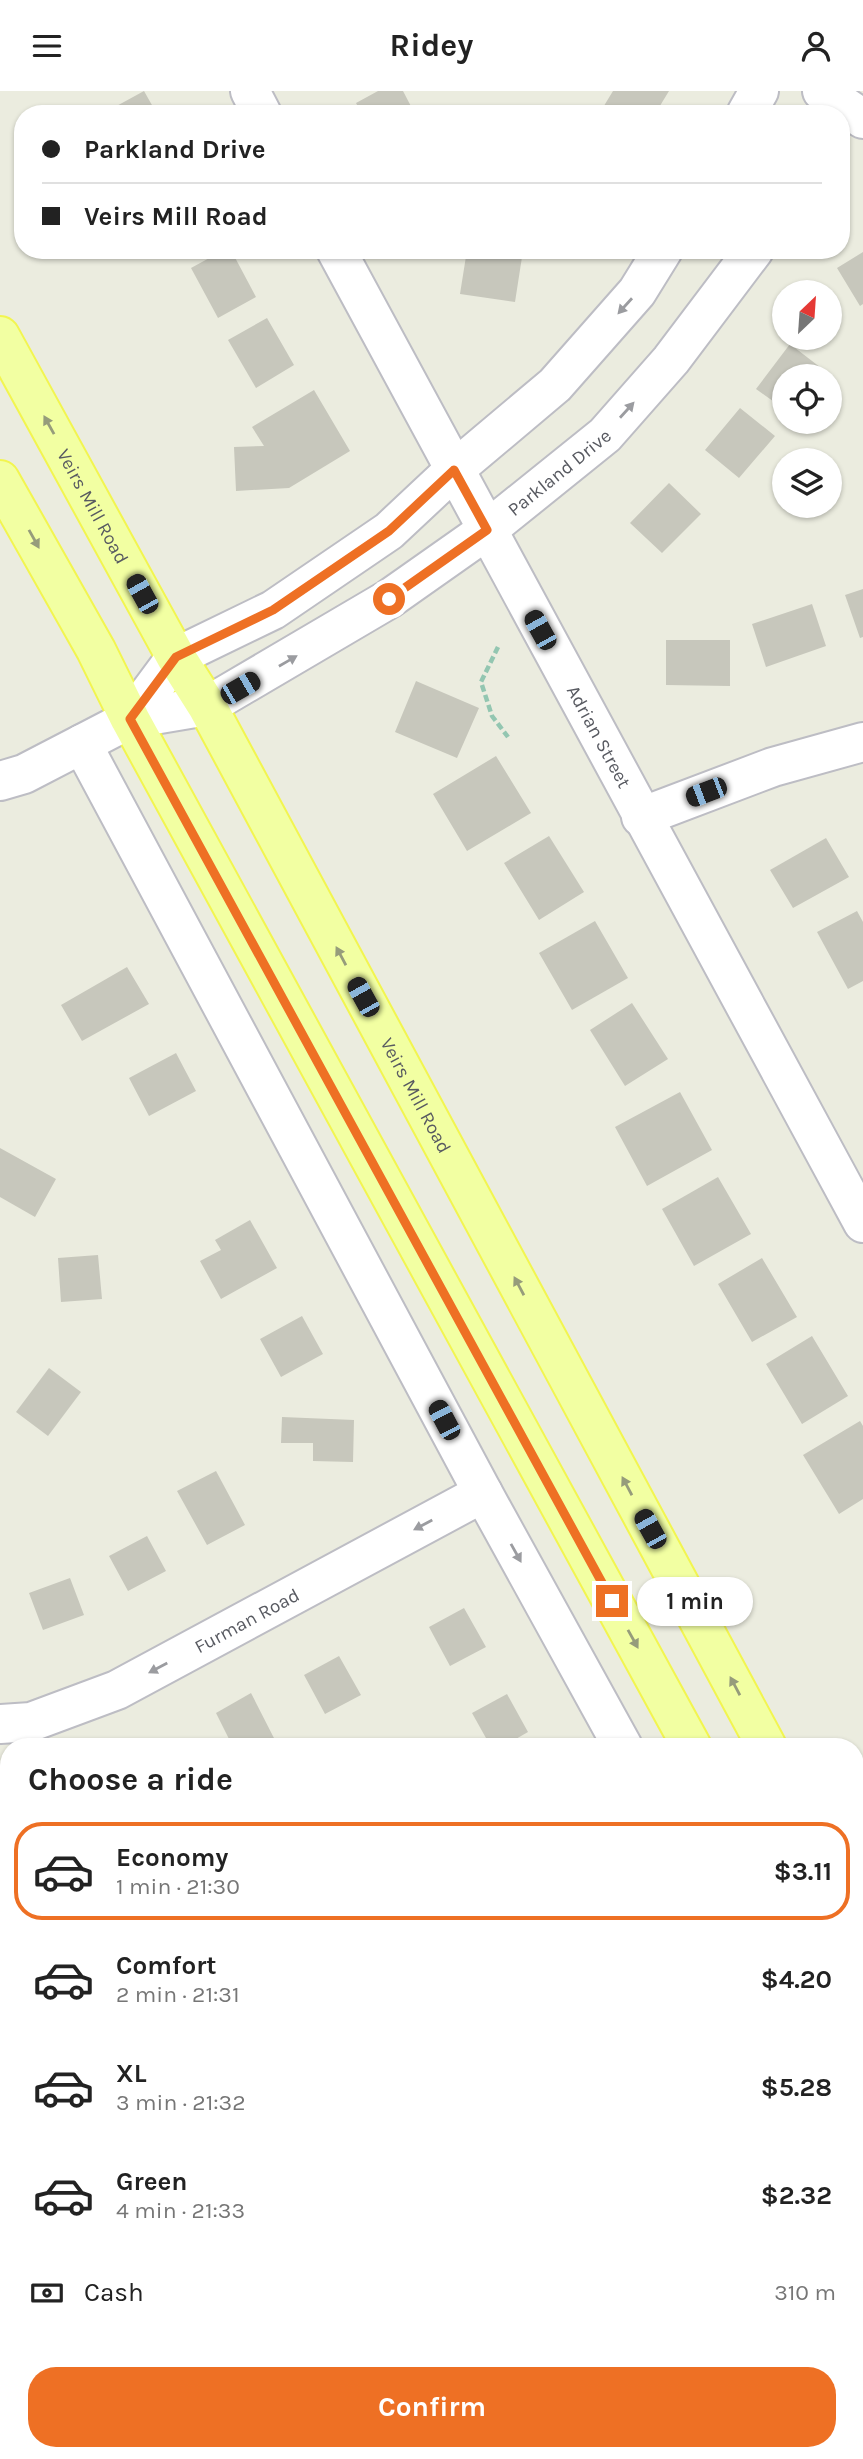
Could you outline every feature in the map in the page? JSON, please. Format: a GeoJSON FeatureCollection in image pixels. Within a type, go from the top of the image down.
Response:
{"type":"FeatureCollection","features":[{"type":"Feature","properties":{"kind":"main road","name":"Veirs Mill Road"},"geometry":{"type":"LineString","coordinates":[[0,336],[176,657],[207,706],[762,1738]]}},
{"type":"Feature","properties":{"kind":"main road"},"geometry":{"type":"LineString","coordinates":[[0,480],[96,650],[130,719],[687,1738]]}},
{"type":"Feature","properties":{"kind":"street","name":"Adrian Street"},"geometry":{"type":"LineString","coordinates":[[341,259],[641,817],[850,1172],[863,1223]]}},
{"type":"Feature","properties":{"kind":"street"},"geometry":{"type":"LineString","coordinates":[[0,781],[24,774],[130,719],[176,657],[273,610],[389,531],[454,470],[555,385],[637,292],[657,259]]}},
{"type":"Feature","properties":{"kind":"street","name":"Parkland Drive"},"geometry":{"type":"LineString","coordinates":[[130,719],[207,706],[389,599],[487,530],[605,435],[671,360],[747,259]]}},
{"type":"Feature","properties":{"kind":"street"},"geometry":{"type":"LineString","coordinates":[[641,817],[772,767],[863,741]]}},
{"type":"Feature","properties":{"kind":"street"},"geometry":{"type":"LineString","coordinates":[[82,744],[483,1493],[618,1738]]}},
{"type":"Feature","properties":{"kind":"street","name":"Furman Road"},"geometry":{"type":"LineString","coordinates":[[0,1724],[31,1722],[117,1690],[483,1493]]}},
{"type":"Feature","properties":{"kind":"path"},"geometry":{"type":"LineString","coordinates":[[498,647],[481,682],[492,716],[508,737]]}},
{"type":"Feature","properties":{"kind":"building"},"geometry":{"type":"Polygon","coordinates":[[[144,91],[152,105],[118,105],[144,91]]]}},
{"type":"Feature","properties":{"kind":"building"},"geometry":{"type":"Polygon","coordinates":[[[378,91],[403,91],[410,105],[357,105],[356,103],[378,91]]]}},
{"type":"Feature","properties":{"kind":"building"},"geometry":{"type":"Polygon","coordinates":[[[613,91],[669,91],[660,105],[604,105],[613,91]]]}},
{"type":"Feature","properties":{"kind":"building"},"geometry":{"type":"Polygon","coordinates":[[[863,252],[863,304],[860,306],[837,268],[863,252]]]}},
{"type":"Feature","properties":{"kind":"building"},"geometry":{"type":"Polygon","coordinates":[[[208,259],[236,259],[256,297],[218,318],[191,268],[208,259]]]}},
{"type":"Feature","properties":{"kind":"building"},"geometry":{"type":"Polygon","coordinates":[[[466,259],[522,259],[515,302],[460,294],[466,259]]]}},
{"type":"Feature","properties":{"kind":"building"},"geometry":{"type":"Polygon","coordinates":[[[267,318],[294,365],[256,388],[228,340],[267,318]]]}},
{"type":"Feature","properties":{"kind":"building"},"geometry":{"type":"Polygon","coordinates":[[[785,350],[798,350],[816,364],[775,364],[785,350]]]}},
{"type":"Feature","properties":{"kind":"building"},"geometry":{"type":"Polygon","coordinates":[[[772,368],[772,400],[756,389],[772,368]]]}},
{"type":"Feature","properties":{"kind":"building"},"geometry":{"type":"Polygon","coordinates":[[[314,390],[350,451],[289,488],[236,491],[234,447],[264,446],[252,427],[314,390]]]}},
{"type":"Feature","properties":{"kind":"building"},"geometry":{"type":"Polygon","coordinates":[[[740,408],[775,436],[739,478],[705,450],[740,408]]]}},
{"type":"Feature","properties":{"kind":"building"},"geometry":{"type":"Polygon","coordinates":[[[669,483],[701,514],[662,553],[630,523],[669,483]]]}},
{"type":"Feature","properties":{"kind":"building"},"geometry":{"type":"Polygon","coordinates":[[[863,589],[863,637],[860,638],[845,595],[863,589]]]}},
{"type":"Feature","properties":{"kind":"building"},"geometry":{"type":"Polygon","coordinates":[[[812,604],[826,646],[766,667],[752,624],[812,604]]]}},
{"type":"Feature","properties":{"kind":"building"},"geometry":{"type":"Polygon","coordinates":[[[666,640],[730,640],[730,686],[666,685],[666,640]]]}},
{"type":"Feature","properties":{"kind":"building"},"geometry":{"type":"Polygon","coordinates":[[[416,681],[479,708],[457,758],[395,732],[416,681]]]}},
{"type":"Feature","properties":{"kind":"building"},"geometry":{"type":"Polygon","coordinates":[[[496,756],[531,813],[467,851],[433,794],[496,756]]]}},
{"type":"Feature","properties":{"kind":"building"},"geometry":{"type":"Polygon","coordinates":[[[549,836],[584,892],[539,920],[504,863],[549,836]]]}},
{"type":"Feature","properties":{"kind":"building"},"geometry":{"type":"Polygon","coordinates":[[[826,838],[849,877],[793,908],[770,870],[826,838]]]}},
{"type":"Feature","properties":{"kind":"building"},"geometry":{"type":"Polygon","coordinates":[[[857,911],[863,922],[863,981],[848,989],[817,932],[857,911]]]}},
{"type":"Feature","properties":{"kind":"building"},"geometry":{"type":"Polygon","coordinates":[[[595,921],[628,978],[572,1010],[539,953],[595,921]]]}},
{"type":"Feature","properties":{"kind":"building"},"geometry":{"type":"Polygon","coordinates":[[[127,967],[149,1004],[82,1041],[61,1005],[127,967]]]}},
{"type":"Feature","properties":{"kind":"building"},"geometry":{"type":"Polygon","coordinates":[[[632,1003],[668,1059],[625,1086],[590,1030],[632,1003]]]}},
{"type":"Feature","properties":{"kind":"building"},"geometry":{"type":"Polygon","coordinates":[[[176,1053],[196,1091],[149,1116],[129,1078],[176,1053]]]}},
{"type":"Feature","properties":{"kind":"building"},"geometry":{"type":"Polygon","coordinates":[[[680,1092],[712,1150],[647,1186],[615,1127],[680,1092]]]}},
{"type":"Feature","properties":{"kind":"building"},"geometry":{"type":"Polygon","coordinates":[[[0,1148],[56,1179],[35,1217],[0,1197],[0,1148]]]}},
{"type":"Feature","properties":{"kind":"building"},"geometry":{"type":"Polygon","coordinates":[[[718,1177],[751,1234],[694,1266],[662,1209],[718,1177]]]}},
{"type":"Feature","properties":{"kind":"building"},"geometry":{"type":"Polygon","coordinates":[[[250,1220],[277,1268],[221,1299],[200,1261],[221,1250],[215,1240],[250,1220]]]}},
{"type":"Feature","properties":{"kind":"building"},"geometry":{"type":"Polygon","coordinates":[[[98,1255],[102,1299],[61,1302],[58,1258],[98,1255]]]}},
{"type":"Feature","properties":{"kind":"building"},"geometry":{"type":"Polygon","coordinates":[[[762,1258],[797,1317],[752,1342],[718,1284],[762,1258]]]}},
{"type":"Feature","properties":{"kind":"building"},"geometry":{"type":"Polygon","coordinates":[[[302,1316],[323,1354],[281,1377],[260,1339],[302,1316]]]}},
{"type":"Feature","properties":{"kind":"building"},"geometry":{"type":"Polygon","coordinates":[[[812,1336],[848,1396],[802,1424],[766,1364],[812,1336]]]}},
{"type":"Feature","properties":{"kind":"building"},"geometry":{"type":"Polygon","coordinates":[[[49,1368],[81,1392],[48,1436],[16,1412],[49,1368]]]}},
{"type":"Feature","properties":{"kind":"building"},"geometry":{"type":"Polygon","coordinates":[[[282,1417],[354,1420],[353,1462],[313,1461],[313,1443],[281,1443],[282,1417]]]}},
{"type":"Feature","properties":{"kind":"building"},"geometry":{"type":"Polygon","coordinates":[[[860,1421],[863,1426],[863,1499],[839,1514],[803,1455],[860,1421]]]}},
{"type":"Feature","properties":{"kind":"building"},"geometry":{"type":"Polygon","coordinates":[[[216,1471],[245,1525],[207,1545],[177,1491],[216,1471]]]}},
{"type":"Feature","properties":{"kind":"building"},"geometry":{"type":"Polygon","coordinates":[[[147,1536],[166,1571],[128,1591],[109,1556],[147,1536]]]}},
{"type":"Feature","properties":{"kind":"building"},"geometry":{"type":"Polygon","coordinates":[[[70,1578],[84,1615],[43,1630],[29,1593],[70,1578]]]}},
{"type":"Feature","properties":{"kind":"building"},"geometry":{"type":"Polygon","coordinates":[[[464,1608],[486,1647],[450,1666],[429,1627],[464,1608]]]}},
{"type":"Feature","properties":{"kind":"building"},"geometry":{"type":"Polygon","coordinates":[[[339,1656],[361,1695],[325,1714],[304,1675],[339,1656]]]}},
{"type":"Feature","properties":{"kind":"building"},"geometry":{"type":"Polygon","coordinates":[[[251,1693],[274,1738],[228,1738],[216,1713],[251,1693]]]}},
{"type":"Feature","properties":{"kind":"building"},"geometry":{"type":"Polygon","coordinates":[[[507,1694],[528,1732],[518,1738],[486,1738],[472,1713],[507,1694]]]}},
{"type":"Feature","properties":{"kind":"route"},"geometry":{"type":"LineString","coordinates":[[389,599],[487,530],[454,470],[389,531],[273,610],[176,657],[130,719],[612,1601]]}}]}
